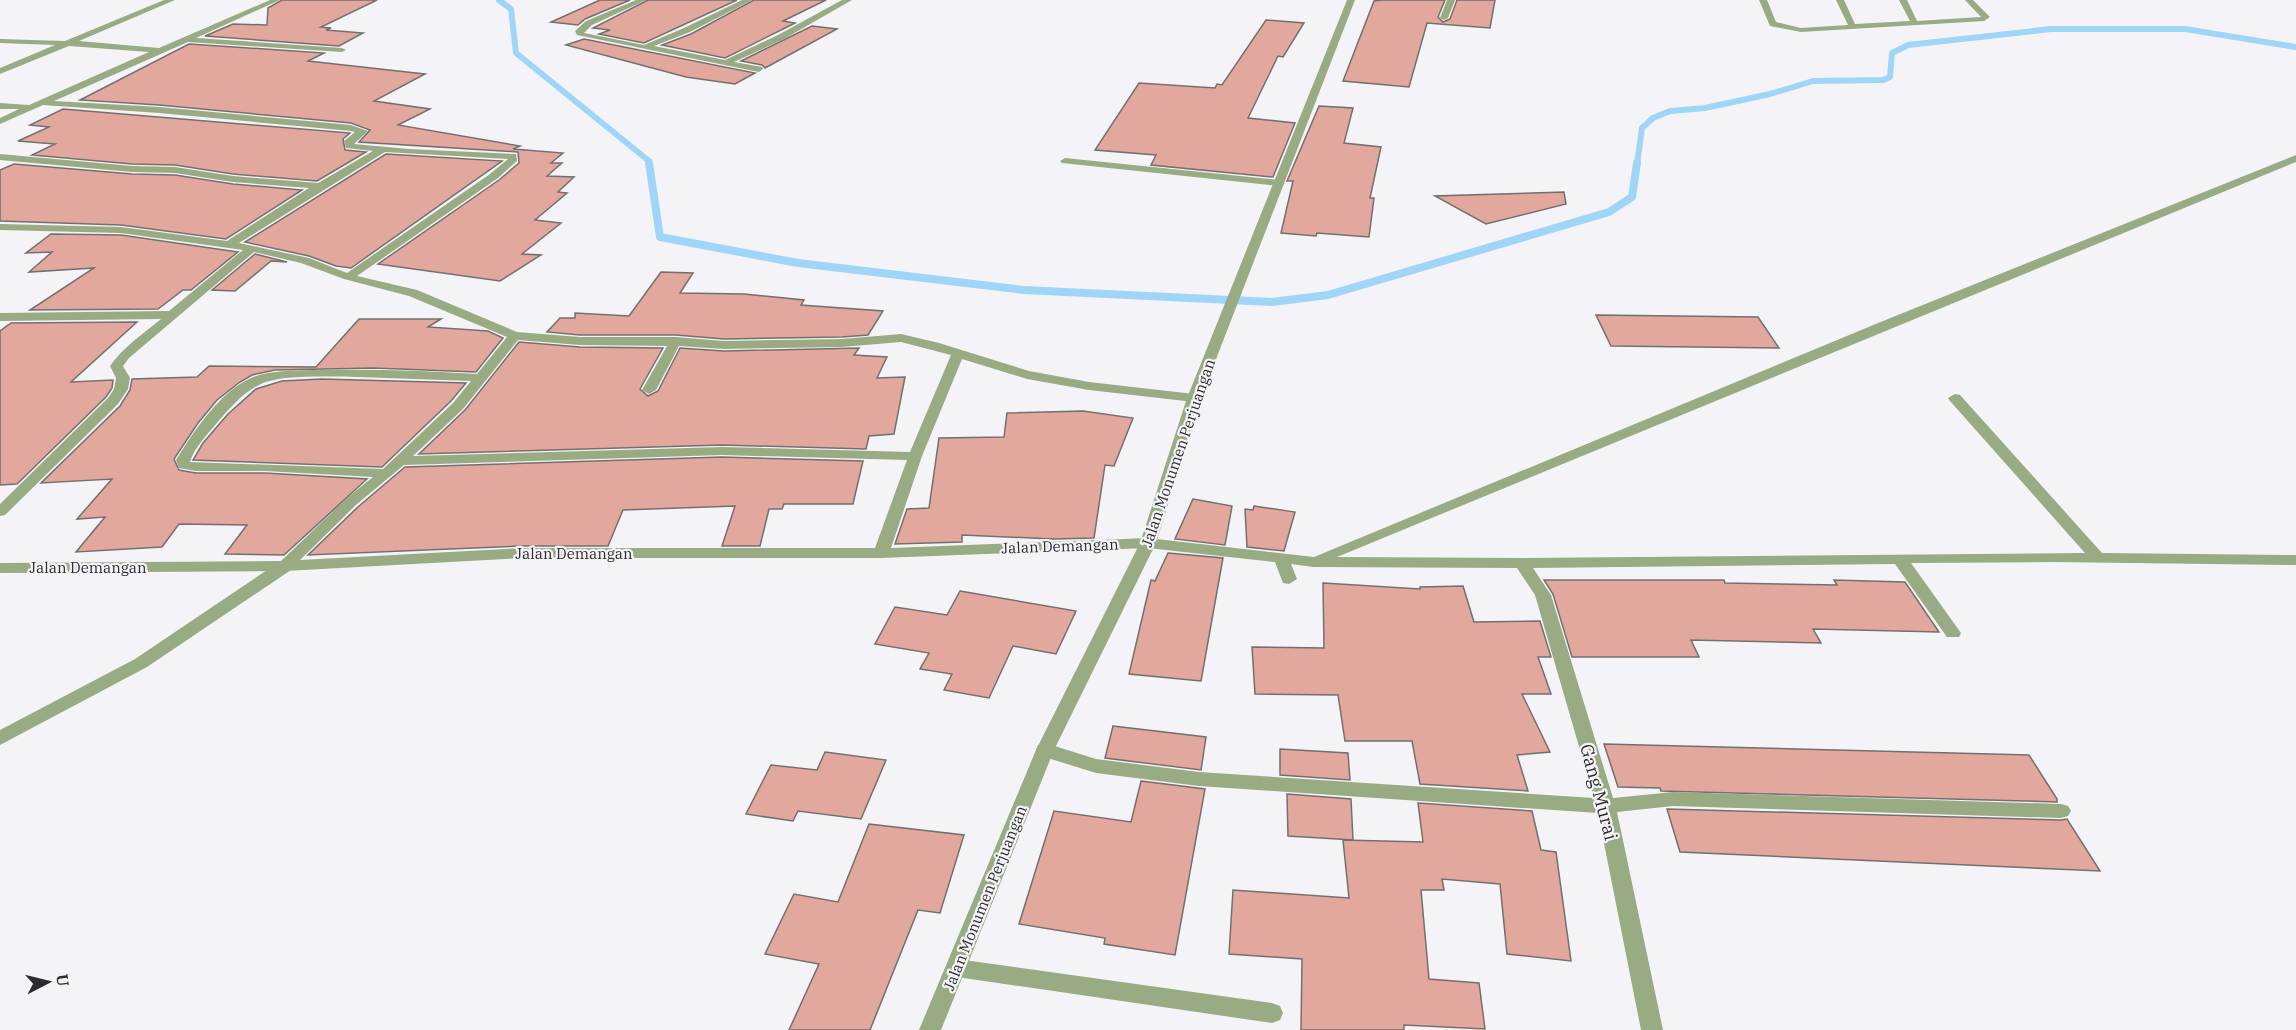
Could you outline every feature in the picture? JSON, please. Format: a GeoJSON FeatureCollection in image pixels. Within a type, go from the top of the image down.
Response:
{"type":"FeatureCollection","features":[{"type":"Feature","properties":{"kind":"street"},"geometry":{"type":"LineString","coordinates":[[0,71],[171,0]]}},
{"type":"Feature","properties":{"kind":"street"},"geometry":{"type":"LineString","coordinates":[[0,121],[276,0]]}},
{"type":"Feature","properties":{"kind":"street"},"geometry":{"type":"LineString","coordinates":[[642,0],[601,17],[579,31],[581,35],[759,69]]}},
{"type":"Feature","properties":{"kind":"street"},"geometry":{"type":"LineString","coordinates":[[645,47],[687,30],[748,0]]}},
{"type":"Feature","properties":{"kind":"street"},"geometry":{"type":"LineString","coordinates":[[725,63],[781,37],[848,0]]}},
{"type":"Feature","properties":{"kind":"street","name":"Jalan Monumen Perjuangan"},"geometry":{"type":"LineString","coordinates":[[930,1030],[1045,750],[1148,543],[1194,399],[1351,0]]}},
{"type":"Feature","properties":{"kind":"street"},"geometry":{"type":"LineString","coordinates":[[1444,18],[1450,0]]}},
{"type":"Feature","properties":{"kind":"street"},"geometry":{"type":"LineString","coordinates":[[1763,0],[1773,24],[1801,30],[1984,19],[1986,17],[1970,0]]}},
{"type":"Feature","properties":{"kind":"street"},"geometry":{"type":"LineString","coordinates":[[1840,0],[1853,28]]}},
{"type":"Feature","properties":{"kind":"street"},"geometry":{"type":"LineString","coordinates":[[1903,0],[1915,24]]}},
{"type":"Feature","properties":{"kind":"street"},"geometry":{"type":"LineString","coordinates":[[188,40],[342,50]]}},
{"type":"Feature","properties":{"kind":"street"},"geometry":{"type":"LineString","coordinates":[[0,41],[164,51]]}},
{"type":"Feature","properties":{"kind":"street"},"geometry":{"type":"LineString","coordinates":[[45,103],[159,110],[351,128],[363,131],[349,141],[349,146],[382,150],[513,156],[514,159],[348,277]]}},
{"type":"Feature","properties":{"kind":"street"},"geometry":{"type":"LineString","coordinates":[[0,106],[32,107]]}},
{"type":"Feature","properties":{"kind":"street"},"geometry":{"type":"LineString","coordinates":[[229,244],[382,150]]}},
{"type":"Feature","properties":{"kind":"street"},"geometry":{"type":"LineString","coordinates":[[0,157],[122,168],[175,170],[233,179],[320,186]]}},
{"type":"Feature","properties":{"kind":"street"},"geometry":{"type":"LineString","coordinates":[[1313,562],[1876,328],[2296,158]]}},
{"type":"Feature","properties":{"kind":"street"},"geometry":{"type":"LineString","coordinates":[[1065,161],[1279,183]]}},
{"type":"Feature","properties":{"kind":"street"},"geometry":{"type":"LineString","coordinates":[[0,227],[121,230],[252,248],[305,260],[348,277],[413,293],[515,336],[580,341],[675,341],[724,345],[842,343],[901,338],[1027,375],[1089,386],[1194,399]]}},
{"type":"Feature","properties":{"kind":"street"},"geometry":{"type":"LineString","coordinates":[[0,512],[113,401],[121,389],[123,378],[116,366],[119,361],[252,248]]}},
{"type":"Feature","properties":{"kind":"street"},"geometry":{"type":"LineString","coordinates":[[1,317],[172,315]]}},
{"type":"Feature","properties":{"kind":"street"},"geometry":{"type":"LineString","coordinates":[[0,738],[141,663],[285,566],[352,501],[387,473],[458,406],[515,336]]}},
{"type":"Feature","properties":{"kind":"street"},"geometry":{"type":"LineString","coordinates":[[649,390],[675,341]]}},
{"type":"Feature","properties":{"kind":"street"},"geometry":{"type":"LineString","coordinates":[[881,553],[915,456],[958,354]]}},
{"type":"Feature","properties":{"kind":"street"},"geometry":{"type":"LineString","coordinates":[[387,473],[265,467],[196,467],[184,465],[183,460],[202,433],[243,388],[258,380],[277,376],[374,372],[479,378]]}},
{"type":"Feature","properties":{"kind":"street"},"geometry":{"type":"LineString","coordinates":[[1955,398],[2098,558]]}},
{"type":"Feature","properties":{"kind":"street"},"geometry":{"type":"LineString","coordinates":[[400,460],[545,454],[698,452],[853,453],[915,456]]}},
{"type":"Feature","properties":{"kind":"street","name":"Jalan Demangan"},"geometry":{"type":"LineString","coordinates":[[0,568],[285,566],[522,553],[881,553],[1148,543],[1313,562],[1522,563],[1899,558],[2296,560]]}},
{"type":"Feature","properties":{"kind":"street"},"geometry":{"type":"LineString","coordinates":[[1899,558],[1953,633]]}},
{"type":"Feature","properties":{"kind":"street"},"geometry":{"type":"LineString","coordinates":[[1281,559],[1288,579]]}},
{"type":"Feature","properties":{"kind":"street","name":"Gang Murai"},"geometry":{"type":"LineString","coordinates":[[1522,563],[1543,595],[1606,806],[1652,1030]]}},
{"type":"Feature","properties":{"kind":"street"},"geometry":{"type":"LineString","coordinates":[[1045,750],[1096,766],[1199,779],[1606,806],[1673,799],[2061,811]]}},
{"type":"Feature","properties":{"kind":"street"},"geometry":{"type":"LineString","coordinates":[[957,968],[1272,1013]]}},
{"type":"Feature","properties":{"kind":"building"},"geometry":{"type":"Polygon","coordinates":[[[282,0],[377,0],[321,27],[331,28],[326,30],[363,33],[339,46],[205,36],[233,24],[267,25],[268,8],[282,0]]]}},
{"type":"Feature","properties":{"kind":"building"},"geometry":{"type":"Polygon","coordinates":[[[600,0],[630,0],[585,19],[578,25],[551,22],[600,0]]]}},
{"type":"Feature","properties":{"kind":"building"},"geometry":{"type":"Polygon","coordinates":[[[648,0],[737,0],[644,43],[599,34],[610,30],[593,28],[648,0]]]}},
{"type":"Feature","properties":{"kind":"building"},"geometry":{"type":"Polygon","coordinates":[[[754,0],[826,0],[783,21],[795,23],[725,58],[662,45],[691,34],[754,0]]]}},
{"type":"Feature","properties":{"kind":"building"},"geometry":{"type":"Polygon","coordinates":[[[1445,0],[1438,17],[1443,22],[1450,19],[1457,0],[1495,0],[1490,28],[1427,23],[1409,87],[1343,81],[1374,1],[1445,0]]]}},
{"type":"Feature","properties":{"kind":"building"},"geometry":{"type":"Polygon","coordinates":[[[1266,20],[1304,23],[1283,57],[1278,56],[1248,118],[1295,123],[1273,177],[1151,165],[1156,155],[1095,150],[1139,83],[1215,88],[1217,84],[1222,85],[1266,20]]]}},
{"type":"Feature","properties":{"kind":"building"},"geometry":{"type":"Polygon","coordinates":[[[812,26],[837,29],[765,68],[762,65],[741,61],[812,26]]]}},
{"type":"Feature","properties":{"kind":"building"},"geometry":{"type":"Polygon","coordinates":[[[584,39],[755,73],[735,84],[686,77],[566,45],[584,39]]]}},
{"type":"Feature","properties":{"kind":"building"},"geometry":{"type":"Polygon","coordinates":[[[189,44],[324,53],[308,61],[425,74],[374,101],[430,109],[398,125],[520,146],[513,149],[563,153],[551,163],[562,163],[547,176],[574,177],[558,192],[567,193],[535,220],[561,223],[522,254],[541,255],[500,281],[378,264],[499,180],[519,163],[518,152],[359,142],[370,130],[351,123],[80,100],[189,44]]]}},
{"type":"Feature","properties":{"kind":"building"},"geometry":{"type":"Polygon","coordinates":[[[1319,106],[1353,108],[1344,143],[1381,147],[1370,198],[1374,198],[1369,237],[1281,233],[1293,181],[1287,181],[1319,106]]]}},
{"type":"Feature","properties":{"kind":"building"},"geometry":{"type":"Polygon","coordinates":[[[63,109],[350,133],[343,139],[345,150],[366,152],[317,181],[233,174],[175,165],[132,164],[32,155],[55,144],[18,141],[49,127],[30,125],[63,109]]]}},
{"type":"Feature","properties":{"kind":"building"},"geometry":{"type":"Polygon","coordinates":[[[386,154],[502,161],[351,268],[245,242],[386,154]]]}},
{"type":"Feature","properties":{"kind":"building"},"geometry":{"type":"Polygon","coordinates":[[[14,164],[132,174],[175,175],[233,184],[302,190],[226,239],[121,225],[0,221],[0,170],[14,164]]]}},
{"type":"Feature","properties":{"kind":"building"},"geometry":{"type":"Polygon","coordinates":[[[1564,192],[1566,204],[1486,224],[1435,196],[1564,192]]]}},
{"type":"Feature","properties":{"kind":"building"},"geometry":{"type":"Polygon","coordinates":[[[51,234],[121,235],[238,252],[191,290],[183,290],[158,309],[30,310],[94,268],[29,272],[52,252],[26,253],[51,234]]]}},
{"type":"Feature","properties":{"kind":"building"},"geometry":{"type":"Polygon","coordinates":[[[255,254],[287,262],[271,261],[235,291],[212,290],[255,254]]]}},
{"type":"Feature","properties":{"kind":"building"},"geometry":{"type":"Polygon","coordinates":[[[661,272],[693,273],[680,293],[744,294],[804,300],[801,305],[883,311],[868,335],[842,337],[724,339],[676,335],[580,335],[547,332],[560,318],[575,318],[575,313],[629,316],[661,272]]]}},
{"type":"Feature","properties":{"kind":"building"},"geometry":{"type":"Polygon","coordinates":[[[1596,315],[1758,317],[1779,348],[1611,346],[1596,315]]]}},
{"type":"Feature","properties":{"kind":"building"},"geometry":{"type":"Polygon","coordinates":[[[359,319],[441,319],[428,327],[488,331],[503,338],[476,372],[374,368],[275,370],[252,375],[217,400],[198,423],[174,459],[179,470],[196,473],[265,473],[367,479],[284,555],[225,554],[247,525],[179,524],[162,547],[76,552],[105,517],[77,519],[112,479],[41,483],[120,406],[130,390],[132,379],[197,377],[209,366],[316,367],[359,319]]]}},
{"type":"Feature","properties":{"kind":"building"},"geometry":{"type":"Polygon","coordinates":[[[137,322],[71,382],[113,380],[112,388],[106,397],[17,484],[0,485],[0,331],[11,323],[137,322]]]}},
{"type":"Feature","properties":{"kind":"building"},"geometry":{"type":"Polygon","coordinates":[[[519,342],[580,347],[663,348],[640,389],[648,396],[658,391],[680,348],[724,351],[859,348],[854,355],[887,357],[877,378],[905,377],[894,434],[869,436],[866,449],[722,445],[419,454],[465,410],[519,342]]]}},
{"type":"Feature","properties":{"kind":"building"},"geometry":{"type":"Polygon","coordinates":[[[322,379],[466,383],[451,401],[382,467],[193,460],[203,443],[228,414],[256,389],[282,381],[322,379]]]}},
{"type":"Feature","properties":{"kind":"building"},"geometry":{"type":"Polygon","coordinates":[[[1083,411],[1133,418],[1114,466],[1105,465],[1094,538],[1054,539],[962,535],[962,542],[895,544],[907,509],[929,508],[939,438],[1004,437],[1007,413],[1083,411]]]}},
{"type":"Feature","properties":{"kind":"building"},"geometry":{"type":"Polygon","coordinates":[[[722,457],[863,461],[853,504],[784,504],[782,509],[769,509],[760,546],[722,546],[735,506],[623,510],[608,546],[522,546],[308,555],[359,506],[405,467],[722,457]]]}},
{"type":"Feature","properties":{"kind":"building"},"geometry":{"type":"Polygon","coordinates":[[[1193,499],[1232,506],[1225,545],[1175,539],[1193,499]]]}},
{"type":"Feature","properties":{"kind":"building"},"geometry":{"type":"Polygon","coordinates":[[[1254,506],[1295,512],[1284,551],[1247,547],[1245,509],[1253,510],[1254,506]]]}},
{"type":"Feature","properties":{"kind":"building"},"geometry":{"type":"Polygon","coordinates":[[[1168,553],[1223,558],[1201,681],[1129,674],[1151,580],[1155,581],[1168,553]]]}},
{"type":"Feature","properties":{"kind":"building"},"geometry":{"type":"Polygon","coordinates":[[[1544,580],[1724,580],[1725,583],[1837,585],[1834,580],[1905,582],[1939,632],[1813,629],[1821,643],[1691,640],[1699,657],[1572,657],[1553,594],[1544,580]]]}},
{"type":"Feature","properties":{"kind":"building"},"geometry":{"type":"Polygon","coordinates":[[[1323,583],[1420,589],[1420,587],[1463,586],[1474,622],[1540,621],[1551,657],[1538,657],[1551,694],[1522,694],[1550,752],[1517,755],[1528,791],[1420,784],[1412,741],[1345,741],[1338,695],[1255,694],[1252,647],[1324,648],[1323,583]]]}},
{"type":"Feature","properties":{"kind":"building"},"geometry":{"type":"Polygon","coordinates":[[[960,591],[1076,611],[1056,654],[1013,646],[989,698],[944,690],[952,674],[920,669],[929,653],[875,644],[895,607],[947,615],[960,591]]]}},
{"type":"Feature","properties":{"kind":"building"},"geometry":{"type":"Polygon","coordinates":[[[1113,726],[1206,737],[1201,770],[1105,758],[1113,726]]]}},
{"type":"Feature","properties":{"kind":"building"},"geometry":{"type":"Polygon","coordinates":[[[1604,744],[2029,755],[2057,802],[1661,791],[1660,788],[1618,787],[1604,744]]]}},
{"type":"Feature","properties":{"kind":"building"},"geometry":{"type":"Polygon","coordinates":[[[1280,749],[1348,753],[1350,780],[1280,775],[1280,749]]]}},
{"type":"Feature","properties":{"kind":"building"},"geometry":{"type":"Polygon","coordinates":[[[825,752],[886,760],[861,819],[798,811],[793,821],[746,814],[771,765],[817,770],[825,752]]]}},
{"type":"Feature","properties":{"kind":"building"},"geometry":{"type":"Polygon","coordinates":[[[1141,781],[1205,789],[1175,955],[1104,944],[1105,938],[1019,924],[1054,811],[1131,822],[1141,781]]]}},
{"type":"Feature","properties":{"kind":"building"},"geometry":{"type":"Polygon","coordinates":[[[1287,794],[1351,799],[1353,840],[1288,836],[1287,794]]]}},
{"type":"Feature","properties":{"kind":"building"},"geometry":{"type":"Polygon","coordinates":[[[1418,803],[1532,811],[1541,850],[1556,852],[1571,961],[1507,954],[1500,884],[1442,879],[1444,890],[1421,890],[1429,979],[1479,983],[1485,1029],[1404,1025],[1404,1030],[1301,1030],[1302,959],[1229,954],[1233,890],[1349,898],[1343,840],[1423,842],[1418,803]]]}},
{"type":"Feature","properties":{"kind":"building"},"geometry":{"type":"Polygon","coordinates":[[[1667,809],[2067,819],[2100,871],[1680,852],[1667,809]]]}},
{"type":"Feature","properties":{"kind":"building"},"geometry":{"type":"Polygon","coordinates":[[[869,824],[964,835],[940,913],[918,910],[870,1030],[789,1030],[819,964],[765,954],[794,894],[838,902],[869,824]]]}},
{"type":"Feature","properties":{"kind":"waterway"},"geometry":{"type":"LineString","coordinates":[[499,0],[511,9],[516,53],[649,163]]}},
{"type":"Feature","properties":{"kind":"waterway"},"geometry":{"type":"LineString","coordinates":[[1637,164],[1642,128],[1653,118],[1670,111],[1705,108],[1770,94],[1813,81],[1883,80],[1890,77],[1892,53],[1908,45],[2051,29],[2185,29],[2296,47]]}},
{"type":"Feature","properties":{"kind":"waterway"},"geometry":{"type":"LineString","coordinates":[[649,163],[660,237],[798,263],[1024,290],[1272,302],[1328,295],[1609,212],[1632,197],[1637,163]]}}]}
